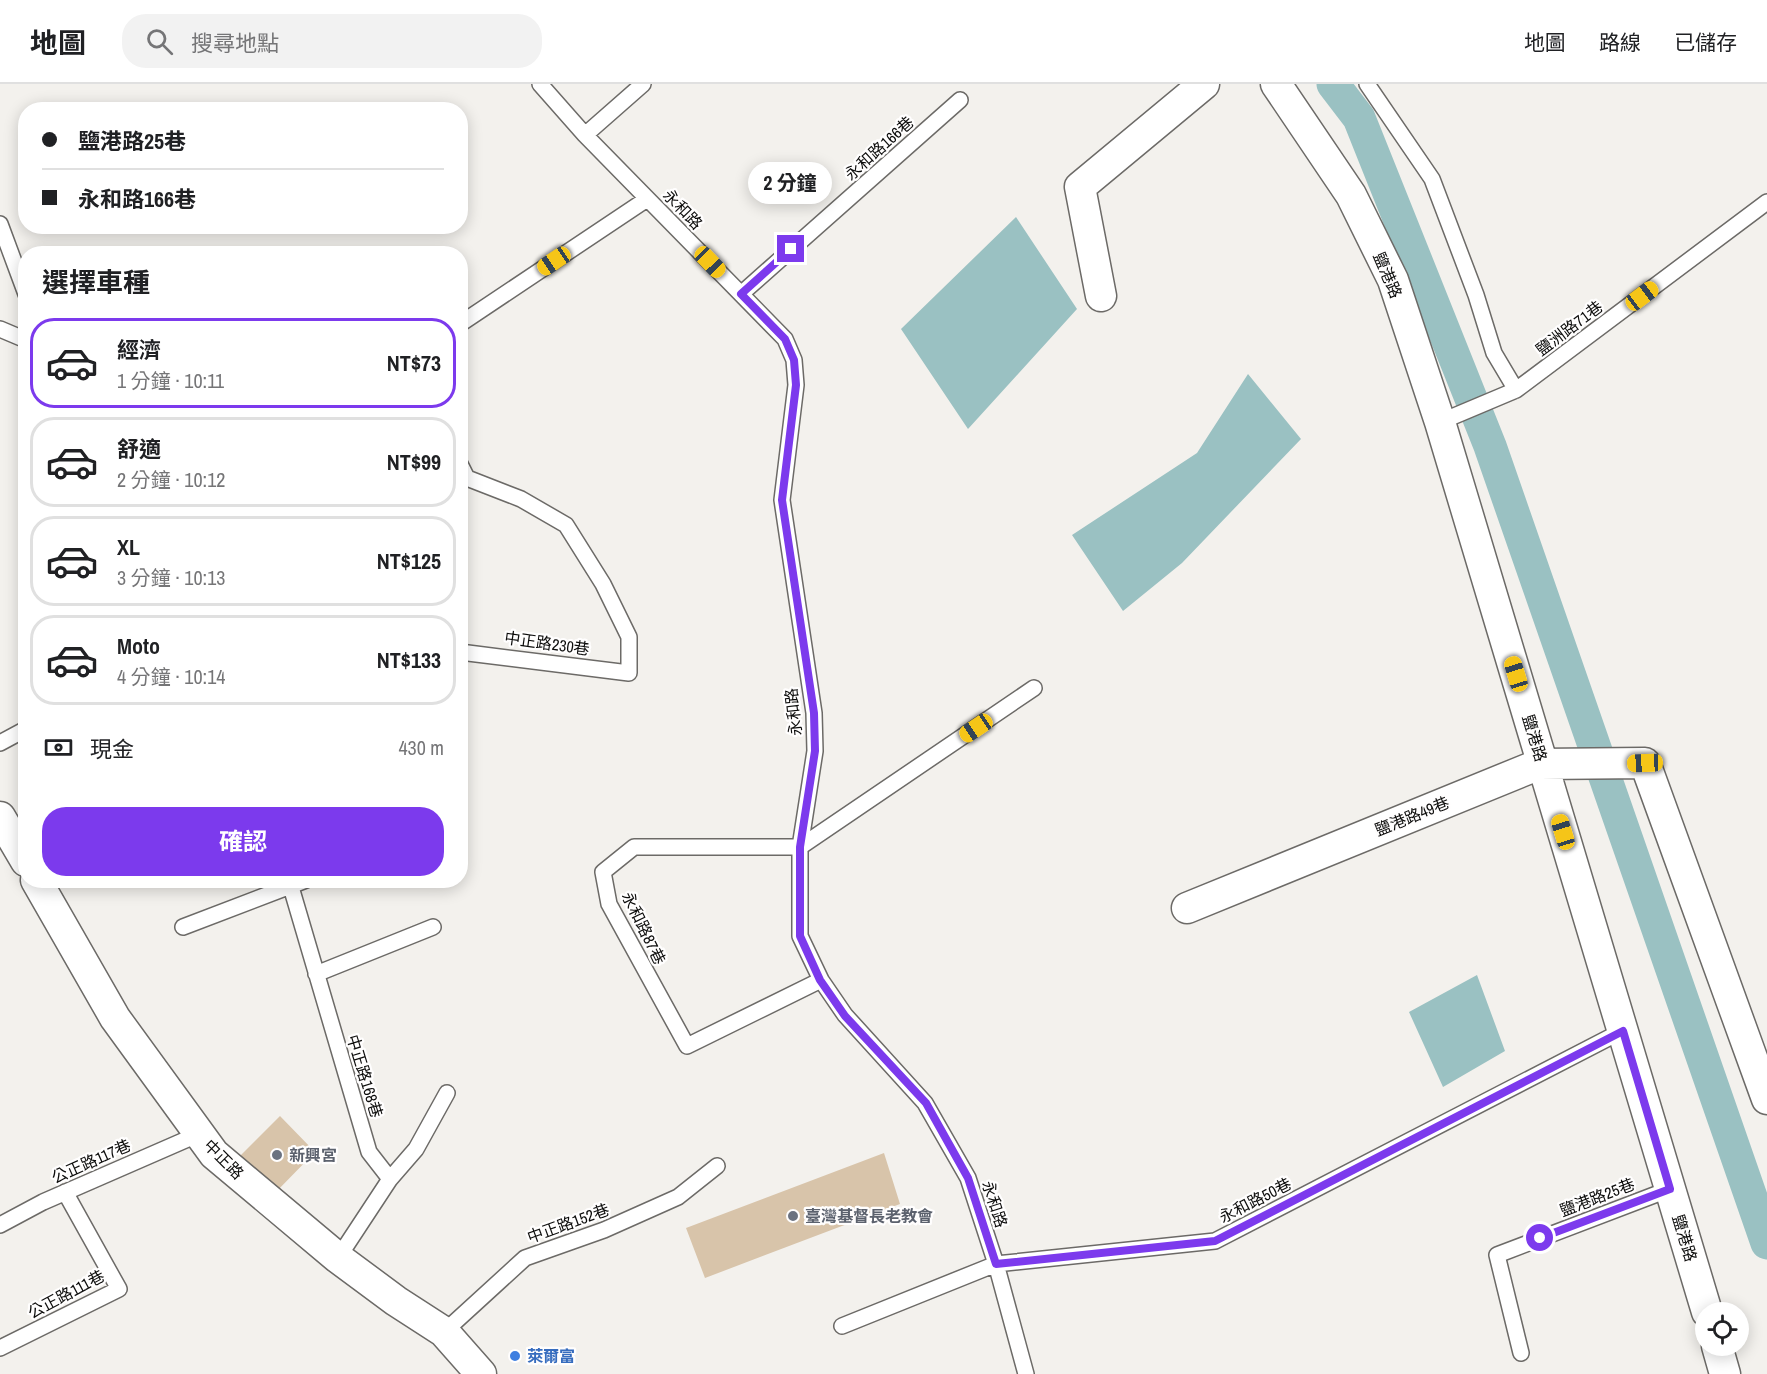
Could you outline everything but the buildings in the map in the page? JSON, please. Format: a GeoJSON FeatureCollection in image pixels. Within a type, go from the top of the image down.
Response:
{"type":"FeatureCollection","features":[{"type":"Feature","properties":{"kind":"street"},"geometry":{"type":"LineString","coordinates":[[1101,296],[1080,187],[1204,84]]}},
{"type":"Feature","properties":{"kind":"street","name":"鹽港路"},"geometry":{"type":"LineString","coordinates":[[1276,84],[1351,195],[1393,280],[1440,422],[1704,1302]]}},
{"type":"Feature","properties":{"kind":"street","name":"鹽港路49巷"},"geometry":{"type":"LineString","coordinates":[[1187,908],[1540,764],[1544,766],[1645,763],[1767,1099]]}},
{"type":"Feature","properties":{"kind":"street"},"geometry":{"type":"LineString","coordinates":[[0,817],[18,847]]}},
{"type":"Feature","properties":{"kind":"street","name":"中正路"},"geometry":{"type":"LineString","coordinates":[[41,888],[115,1018],[214,1154],[338,1258],[396,1301],[444,1332],[481,1374]]}},
{"type":"Feature","properties":{"kind":"street"},"geometry":{"type":"LineString","coordinates":[[1720,1356],[1725,1374]]}},
{"type":"Feature","properties":{"kind":"lane","name":"永和路"},"geometry":{"type":"LineString","coordinates":[[540,84],[585,135],[785,339],[794,360],[796,385],[782,500],[814,713],[815,751],[800,847],[800,936],[820,980],[845,1016],[926,1103],[968,1178],[996,1264],[1026,1374]]}},
{"type":"Feature","properties":{"kind":"lane"},"geometry":{"type":"LineString","coordinates":[[585,135],[643,84]]}},
{"type":"Feature","properties":{"kind":"lane"},"geometry":{"type":"LineString","coordinates":[[1367,84],[1432,179],[1476,295],[1494,353],[1516,390]]}},
{"type":"Feature","properties":{"kind":"lane","name":"永和路166巷"},"geometry":{"type":"LineString","coordinates":[[741,294],[960,100]]}},
{"type":"Feature","properties":{"kind":"lane"},"geometry":{"type":"LineString","coordinates":[[468,319],[648,199]]}},
{"type":"Feature","properties":{"kind":"lane","name":"鹽洲路71巷"},"geometry":{"type":"LineString","coordinates":[[1440,422],[1516,390],[1767,202]]}},
{"type":"Feature","properties":{"kind":"lane"},"geometry":{"type":"LineString","coordinates":[[0,224],[18,272]]}},
{"type":"Feature","properties":{"kind":"lane"},"geometry":{"type":"LineString","coordinates":[[0,329],[18,337]]}},
{"type":"Feature","properties":{"kind":"lane","name":"中正路230巷"},"geometry":{"type":"LineString","coordinates":[[468,478],[521,499],[566,525],[603,584],[629,637],[629,673],[468,653]]}},
{"type":"Feature","properties":{"kind":"lane"},"geometry":{"type":"LineString","coordinates":[[800,847],[1034,688]]}},
{"type":"Feature","properties":{"kind":"lane"},"geometry":{"type":"LineString","coordinates":[[0,743],[18,733]]}},
{"type":"Feature","properties":{"kind":"lane","name":"永和路87巷"},"geometry":{"type":"LineString","coordinates":[[800,847],[634,847],[603,872],[609,904],[687,1046],[820,980]]}},
{"type":"Feature","properties":{"kind":"lane"},"geometry":{"type":"LineString","coordinates":[[183,927],[288,888]]}},
{"type":"Feature","properties":{"kind":"lane","name":"中正路168巷"},"geometry":{"type":"LineString","coordinates":[[291,888],[369,1152],[390,1179]]}},
{"type":"Feature","properties":{"kind":"lane"},"geometry":{"type":"LineString","coordinates":[[316,974],[433,927]]}},
{"type":"Feature","properties":{"kind":"lane","name":"永和路50巷"},"geometry":{"type":"LineString","coordinates":[[842,1326],[996,1264],[1215,1241],[1623,1031]]}},
{"type":"Feature","properties":{"kind":"lane"},"geometry":{"type":"LineString","coordinates":[[338,1258],[390,1179],[416,1149],[447,1094]]}},
{"type":"Feature","properties":{"kind":"lane","name":"公正路117巷"},"geometry":{"type":"LineString","coordinates":[[0,1225],[65,1192],[199,1134]]}},
{"type":"Feature","properties":{"kind":"lane","name":"中正路152巷"},"geometry":{"type":"LineString","coordinates":[[444,1332],[525,1258],[604,1230],[678,1197],[717,1166]]}},
{"type":"Feature","properties":{"kind":"lane","name":"鹽港路25巷"},"geometry":{"type":"LineString","coordinates":[[1521,1353],[1497,1255],[1670,1189]]}},
{"type":"Feature","properties":{"kind":"lane","name":"公正路111巷"},"geometry":{"type":"LineString","coordinates":[[0,1348],[119,1289],[65,1192]]}},
{"type":"Feature","properties":{"kind":"water"},"geometry":{"type":"Polygon","coordinates":[[[1016,217],[1077,309],[968,429],[901,329],[1016,217]]]}},
{"type":"Feature","properties":{"kind":"water"},"geometry":{"type":"Polygon","coordinates":[[[1248,374],[1301,439],[1182,563],[1123,611],[1072,535],[1197,453],[1248,374]]]}},
{"type":"Feature","properties":{"kind":"water"},"geometry":{"type":"Polygon","coordinates":[[[1477,975],[1505,1051],[1443,1087],[1409,1012],[1477,975]]]}},
{"type":"Feature","properties":{"kind":"waterway"},"geometry":{"type":"LineString","coordinates":[[1333,84],[1359,118],[1490,446],[1767,1243]]}},
{"type":"Feature","properties":{"kind":"place","name":"新興宮"},"geometry":{"type":"Point","coordinates":[277,1155]}},
{"type":"Feature","properties":{"kind":"place","name":"臺灣基督長老教會"},"geometry":{"type":"Point","coordinates":[793,1216]}},
{"type":"Feature","properties":{"kind":"place","name":"萊爾富"},"geometry":{"type":"Point","coordinates":[515,1356]}},
{"type":"Feature","properties":{"kind":"route"},"geometry":{"type":"LineString","coordinates":[[791,249],[741,294],[785,339],[794,360],[796,385],[782,500],[814,713],[815,751],[800,847],[798,886],[800,936],[820,980],[845,1016],[926,1103],[968,1178],[996,1264],[1215,1241],[1623,1031],[1670,1189],[1540,1238]]}}]}
